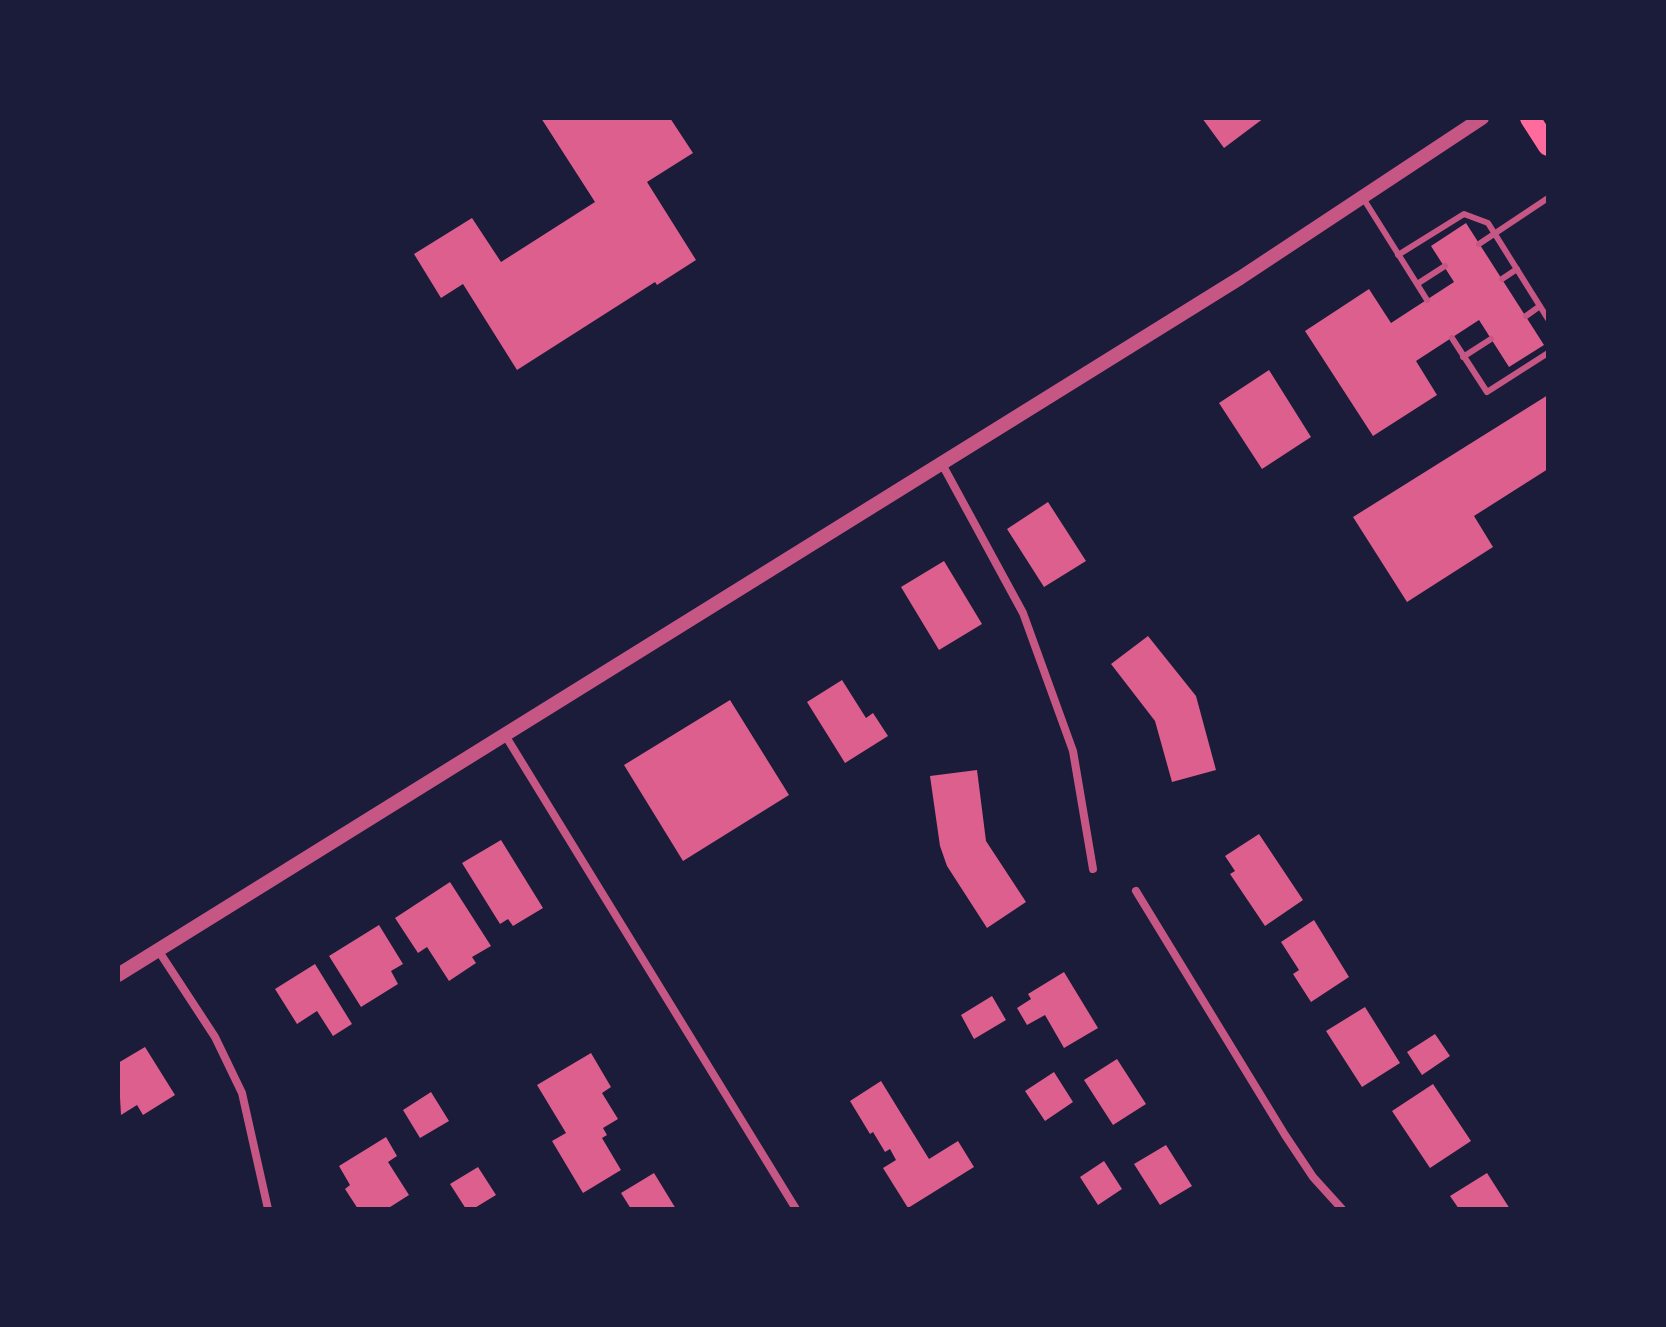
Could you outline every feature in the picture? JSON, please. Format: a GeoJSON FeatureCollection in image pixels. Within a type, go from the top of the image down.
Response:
{"type":"FeatureCollection","features":[{"type":"Feature","properties":{"kind":"main road"},"geometry":{"type":"LineString","coordinates":[[1530,118],[1548,146]]}},
{"type":"Feature","properties":{"kind":"street"},"geometry":{"type":"LineString","coordinates":[[118,975],[646,644],[942,464],[1363,198],[1482,118]]}},
{"type":"Feature","properties":{"kind":"street"},"geometry":{"type":"LineString","coordinates":[[942,464],[1023,613],[1073,751],[1093,869]]}},
{"type":"Feature","properties":{"kind":"street"},"geometry":{"type":"LineString","coordinates":[[505,735],[796,1209]]}},
{"type":"Feature","properties":{"kind":"street"},"geometry":{"type":"LineString","coordinates":[[1136,891],[1285,1135],[1313,1177],[1342,1209]]}},
{"type":"Feature","properties":{"kind":"street"},"geometry":{"type":"LineString","coordinates":[[158,950],[215,1037],[242,1093],[268,1209]]}},
{"type":"Feature","properties":{"kind":"lane"},"geometry":{"type":"LineString","coordinates":[[1363,198],[1427,300]]}},
{"type":"Feature","properties":{"kind":"lane"},"geometry":{"type":"LineString","coordinates":[[1479,244],[1548,198]]}},
{"type":"Feature","properties":{"kind":"lane"},"geometry":{"type":"LineString","coordinates":[[1398,255],[1464,214],[1488,223],[1548,319]]}},
{"type":"Feature","properties":{"kind":"lane"},"geometry":{"type":"LineString","coordinates":[[1417,284],[1445,266]]}},
{"type":"Feature","properties":{"kind":"lane"},"geometry":{"type":"LineString","coordinates":[[1502,279],[1517,269]]}},
{"type":"Feature","properties":{"kind":"lane"},"geometry":{"type":"LineString","coordinates":[[1526,316],[1540,306]]}},
{"type":"Feature","properties":{"kind":"lane"},"geometry":{"type":"LineString","coordinates":[[1452,338],[1487,392],[1548,353]]}},
{"type":"Feature","properties":{"kind":"lane"},"geometry":{"type":"LineString","coordinates":[[1463,357],[1491,339]]}},
{"type":"Feature","properties":{"kind":"building"},"geometry":{"type":"Polygon","coordinates":[[[541,118],[670,118],[693,153],[647,182],[696,260],[657,285],[655,282],[517,370],[463,284],[441,298],[414,254],[472,218],[501,262],[595,202],[541,118]]]}},
{"type":"Feature","properties":{"kind":"building"},"geometry":{"type":"Polygon","coordinates":[[[1202,118],[1264,118],[1224,148],[1202,118]]]}},
{"type":"Feature","properties":{"kind":"building"},"geometry":{"type":"Polygon","coordinates":[[[1466,223],[1544,345],[1509,367],[1479,320],[1416,361],[1437,395],[1373,436],[1305,331],[1369,289],[1391,323],[1454,282],[1431,246],[1466,223]]]}},
{"type":"Feature","properties":{"kind":"building"},"geometry":{"type":"Polygon","coordinates":[[[1269,370],[1311,437],[1262,469],[1219,403],[1269,370]]]}},
{"type":"Feature","properties":{"kind":"building"},"geometry":{"type":"Polygon","coordinates":[[[1548,395],[1548,469],[1474,516],[1493,547],[1407,602],[1353,517],[1548,395]]]}},
{"type":"Feature","properties":{"kind":"building"},"geometry":{"type":"Polygon","coordinates":[[[1048,502],[1086,561],[1044,587],[1007,529],[1048,502]]]}},
{"type":"Feature","properties":{"kind":"building"},"geometry":{"type":"Polygon","coordinates":[[[944,561],[982,624],[939,650],[901,587],[944,561]]]}},
{"type":"Feature","properties":{"kind":"building"},"geometry":{"type":"Polygon","coordinates":[[[1148,636],[1196,696],[1216,770],[1172,782],[1155,721],[1111,664],[1148,636]]]}},
{"type":"Feature","properties":{"kind":"building"},"geometry":{"type":"Polygon","coordinates":[[[842,680],[866,718],[873,713],[888,736],[845,763],[807,702],[842,680]]]}},
{"type":"Feature","properties":{"kind":"building"},"geometry":{"type":"Polygon","coordinates":[[[730,700],[789,795],[683,861],[624,765],[730,700]]]}},
{"type":"Feature","properties":{"kind":"building"},"geometry":{"type":"Polygon","coordinates":[[[977,770],[986,841],[1026,902],[987,928],[947,866],[940,846],[930,776],[977,770]]]}},
{"type":"Feature","properties":{"kind":"building"},"geometry":{"type":"Polygon","coordinates":[[[1259,834],[1303,900],[1265,926],[1230,874],[1235,871],[1225,856],[1259,834]]]}},
{"type":"Feature","properties":{"kind":"building"},"geometry":{"type":"Polygon","coordinates":[[[501,840],[543,908],[513,926],[508,919],[500,924],[462,863],[501,840]]]}},
{"type":"Feature","properties":{"kind":"building"},"geometry":{"type":"Polygon","coordinates":[[[450,882],[491,946],[472,957],[476,963],[449,981],[427,947],[418,953],[395,918],[450,882]]]}},
{"type":"Feature","properties":{"kind":"building"},"geometry":{"type":"Polygon","coordinates":[[[1314,920],[1349,977],[1311,1002],[1293,974],[1299,970],[1281,942],[1314,920]]]}},
{"type":"Feature","properties":{"kind":"building"},"geometry":{"type":"Polygon","coordinates":[[[379,925],[403,964],[391,971],[398,984],[361,1007],[329,956],[379,925]]]}},
{"type":"Feature","properties":{"kind":"building"},"geometry":{"type":"Polygon","coordinates":[[[315,964],[352,1024],[333,1036],[317,1011],[297,1024],[275,989],[315,964]]]}},
{"type":"Feature","properties":{"kind":"building"},"geometry":{"type":"Polygon","coordinates":[[[1064,972],[1098,1028],[1064,1048],[1045,1015],[1027,1025],[1017,1008],[1031,999],[1028,994],[1064,972]]]}},
{"type":"Feature","properties":{"kind":"building"},"geometry":{"type":"Polygon","coordinates":[[[992,996],[1006,1020],[974,1039],[961,1015],[992,996]]]}},
{"type":"Feature","properties":{"kind":"building"},"geometry":{"type":"Polygon","coordinates":[[[1365,1007],[1400,1063],[1362,1087],[1326,1031],[1365,1007]]]}},
{"type":"Feature","properties":{"kind":"building"},"geometry":{"type":"Polygon","coordinates":[[[1435,1034],[1450,1056],[1422,1075],[1407,1052],[1435,1034]]]}},
{"type":"Feature","properties":{"kind":"building"},"geometry":{"type":"Polygon","coordinates":[[[145,1047],[175,1095],[143,1115],[137,1105],[121,1115],[118,1063],[145,1047]]]}},
{"type":"Feature","properties":{"kind":"building"},"geometry":{"type":"Polygon","coordinates":[[[591,1053],[611,1087],[602,1093],[618,1119],[603,1128],[607,1135],[602,1138],[621,1170],[583,1193],[552,1141],[566,1133],[537,1085],[591,1053]]]}},
{"type":"Feature","properties":{"kind":"building"},"geometry":{"type":"Polygon","coordinates":[[[1117,1059],[1146,1104],[1113,1125],[1084,1080],[1117,1059]]]}},
{"type":"Feature","properties":{"kind":"building"},"geometry":{"type":"Polygon","coordinates":[[[1054,1072],[1073,1102],[1045,1121],[1025,1091],[1054,1072]]]}},
{"type":"Feature","properties":{"kind":"building"},"geometry":{"type":"Polygon","coordinates":[[[881,1081],[929,1159],[958,1141],[974,1167],[908,1208],[883,1168],[896,1160],[890,1149],[885,1152],[873,1132],[870,1134],[850,1101],[881,1081]]]}},
{"type":"Feature","properties":{"kind":"building"},"geometry":{"type":"Polygon","coordinates":[[[1433,1084],[1471,1141],[1430,1168],[1392,1111],[1433,1084]]]}},
{"type":"Feature","properties":{"kind":"building"},"geometry":{"type":"Polygon","coordinates":[[[431,1092],[449,1121],[420,1138],[403,1110],[431,1092]]]}},
{"type":"Feature","properties":{"kind":"building"},"geometry":{"type":"Polygon","coordinates":[[[386,1137],[397,1156],[388,1162],[409,1195],[387,1209],[358,1209],[345,1189],[350,1185],[339,1166],[386,1137]]]}},
{"type":"Feature","properties":{"kind":"building"},"geometry":{"type":"Polygon","coordinates":[[[1166,1145],[1192,1186],[1160,1205],[1134,1164],[1166,1145]]]}},
{"type":"Feature","properties":{"kind":"building"},"geometry":{"type":"Polygon","coordinates":[[[1104,1161],[1122,1189],[1098,1205],[1080,1177],[1104,1161]]]}},
{"type":"Feature","properties":{"kind":"building"},"geometry":{"type":"Polygon","coordinates":[[[478,1167],[496,1195],[473,1209],[466,1209],[450,1184],[478,1167]]]}},
{"type":"Feature","properties":{"kind":"building"},"geometry":{"type":"Polygon","coordinates":[[[654,1173],[676,1209],[631,1209],[621,1193],[654,1173]]]}},
{"type":"Feature","properties":{"kind":"building"},"geometry":{"type":"Polygon","coordinates":[[[1487,1173],[1510,1209],[1459,1209],[1450,1196],[1487,1173]]]}}]}
